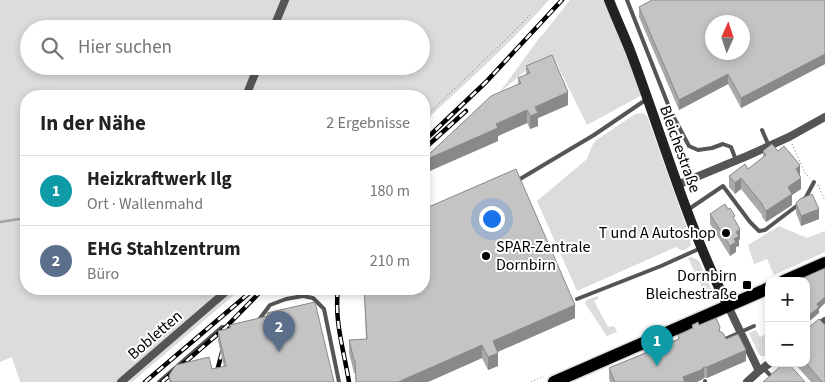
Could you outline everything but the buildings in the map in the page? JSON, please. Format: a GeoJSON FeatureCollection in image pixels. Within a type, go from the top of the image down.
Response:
{"type":"FeatureCollection","features":[{"type":"Feature","properties":{"kind":"main road","name":"Bleichestraße"},"geometry":{"type":"LineString","coordinates":[[609,0],[631,53],[686,210],[728,306]]}},
{"type":"Feature","properties":{"kind":"main road"},"geometry":{"type":"LineString","coordinates":[[793,277],[825,263]]}},
{"type":"Feature","properties":{"kind":"main road"},"geometry":{"type":"LineString","coordinates":[[554,382],[765,290]]}},
{"type":"Feature","properties":{"kind":"street"},"geometry":{"type":"LineString","coordinates":[[276,20],[284,0]]}},
{"type":"Feature","properties":{"kind":"street"},"geometry":{"type":"LineString","coordinates":[[248,90],[254,75]]}},
{"type":"Feature","properties":{"kind":"street"},"geometry":{"type":"LineString","coordinates":[[677,185],[789,137],[825,117]]}},
{"type":"Feature","properties":{"kind":"street","name":"Bobletten"},"geometry":{"type":"LineString","coordinates":[[121,382],[222,295]]}},
{"type":"Feature","properties":{"kind":"street"},"geometry":{"type":"LineString","coordinates":[[728,306],[740,332],[764,367],[748,381]]}},
{"type":"Feature","properties":{"kind":"street"},"geometry":{"type":"LineString","coordinates":[[810,332],[825,320]]}},
{"type":"Feature","properties":{"kind":"lane"},"geometry":{"type":"LineString","coordinates":[[626,0],[671,112],[689,146],[698,150],[723,144],[731,148],[736,160]]}},
{"type":"Feature","properties":{"kind":"lane"},"geometry":{"type":"LineString","coordinates":[[520,179],[594,135],[647,99]]}},
{"type":"Feature","properties":{"kind":"lane"},"geometry":{"type":"LineString","coordinates":[[762,130],[769,146]]}},
{"type":"Feature","properties":{"kind":"lane"},"geometry":{"type":"LineString","coordinates":[[686,210],[729,181]]}},
{"type":"Feature","properties":{"kind":"lane"},"geometry":{"type":"LineString","coordinates":[[723,186],[759,231],[765,230],[795,209],[806,197],[814,182]]}},
{"type":"Feature","properties":{"kind":"lane"},"geometry":{"type":"LineString","coordinates":[[577,299],[702,248]]}},
{"type":"Feature","properties":{"kind":"lane"},"geometry":{"type":"LineString","coordinates":[[256,324],[270,305],[286,299],[303,296],[313,298],[324,309],[339,382]]}},
{"type":"Feature","properties":{"kind":"lane"},"geometry":{"type":"LineString","coordinates":[[723,340],[754,326]]}},
{"type":"Feature","properties":{"kind":"lane"},"geometry":{"type":"LineString","coordinates":[[159,382],[222,327],[230,330],[239,328]]}},
{"type":"Feature","properties":{"kind":"lane"},"geometry":{"type":"LineString","coordinates":[[764,367],[775,380]]}},
{"type":"Feature","properties":{"kind":"path"},"geometry":{"type":"LineString","coordinates":[[430,112],[530,15]]}},
{"type":"Feature","properties":{"kind":"path"},"geometry":{"type":"LineString","coordinates":[[789,137],[805,173],[819,186],[825,200]]}},
{"type":"Feature","properties":{"kind":"path"},"geometry":{"type":"LineString","coordinates":[[700,298],[710,301]]}},
{"type":"Feature","properties":{"kind":"shaded area"},"geometry":{"type":"Polygon","coordinates":[[[0,0],[549,0],[503,48],[430,116],[430,90],[20,90],[20,295],[234,295],[132,382],[20,382],[12,357],[0,362],[0,0]]]}},
{"type":"Feature","properties":{"kind":"shaded area"},"geometry":{"type":"Polygon","coordinates":[[[570,0],[608,0],[642,95],[587,125],[556,62],[547,58],[540,59],[499,93],[570,0]]]}},
{"type":"Feature","properties":{"kind":"shaded area"},"geometry":{"type":"Polygon","coordinates":[[[642,113],[647,116],[690,237],[691,245],[685,250],[680,250],[676,247],[577,291],[537,201],[587,159],[595,141],[635,114],[642,113]]]}},
{"type":"Feature","properties":{"kind":"shaded area"},"geometry":{"type":"Polygon","coordinates":[[[779,226],[807,238],[825,231],[825,252],[774,275],[767,259],[754,264],[748,245],[779,226]]]}},
{"type":"Feature","properties":{"kind":"shaded area"},"geometry":{"type":"Polygon","coordinates":[[[692,257],[699,261],[712,291],[710,294],[705,293],[702,288],[688,258],[692,257]]]}},
{"type":"Feature","properties":{"kind":"shaded area"},"geometry":{"type":"Polygon","coordinates":[[[597,296],[599,298],[594,301],[608,327],[614,326],[617,332],[607,336],[585,303],[587,300],[597,296]]]}},
{"type":"Feature","properties":{"kind":"shaded area"},"geometry":{"type":"Polygon","coordinates":[[[756,330],[760,337],[765,335],[765,356],[761,356],[758,353],[749,333],[756,330]]]}},
{"type":"Feature","properties":{"kind":"waterway"},"geometry":{"type":"LineString","coordinates":[[0,222],[20,219]]}},
{"type":"Feature","properties":{"kind":"railway"},"geometry":{"type":"LineString","coordinates":[[430,135],[486,82],[562,0]]}},
{"type":"Feature","properties":{"kind":"railway"},"geometry":{"type":"LineString","coordinates":[[430,144],[466,111]]}},
{"type":"Feature","properties":{"kind":"railway"},"geometry":{"type":"LineString","coordinates":[[145,382],[247,295]]}},
{"type":"Feature","properties":{"kind":"railway"},"geometry":{"type":"LineString","coordinates":[[162,382],[226,327],[257,295]]}},
{"type":"Feature","properties":{"kind":"railway"},"geometry":{"type":"LineString","coordinates":[[338,295],[338,324],[349,382]]}},
{"type":"Feature","properties":{"kind":"railway"},"geometry":{"type":"LineString","coordinates":[[216,375],[225,341]]}},
{"type":"Feature","properties":{"kind":"place","name":"T und A Autoshop"},"geometry":{"type":"Point","coordinates":[726,233]}},
{"type":"Feature","properties":{"kind":"place","name":"SPAR-Zentrale Dornbirn"},"geometry":{"type":"Point","coordinates":[486,256]}},
{"type":"Feature","properties":{"kind":"place","name":"Dornbirn Bleichestraße"},"geometry":{"type":"Point","coordinates":[747,285]}},
{"type":"Feature","properties":{"kind":"place","name":"EHG Stahlzentrum"},"geometry":{"type":"Point","coordinates":[279,352]}},
{"type":"Feature","properties":{"kind":"place","name":"Heizkraftwerk Ilg"},"geometry":{"type":"Point","coordinates":[657,366]}}]}
